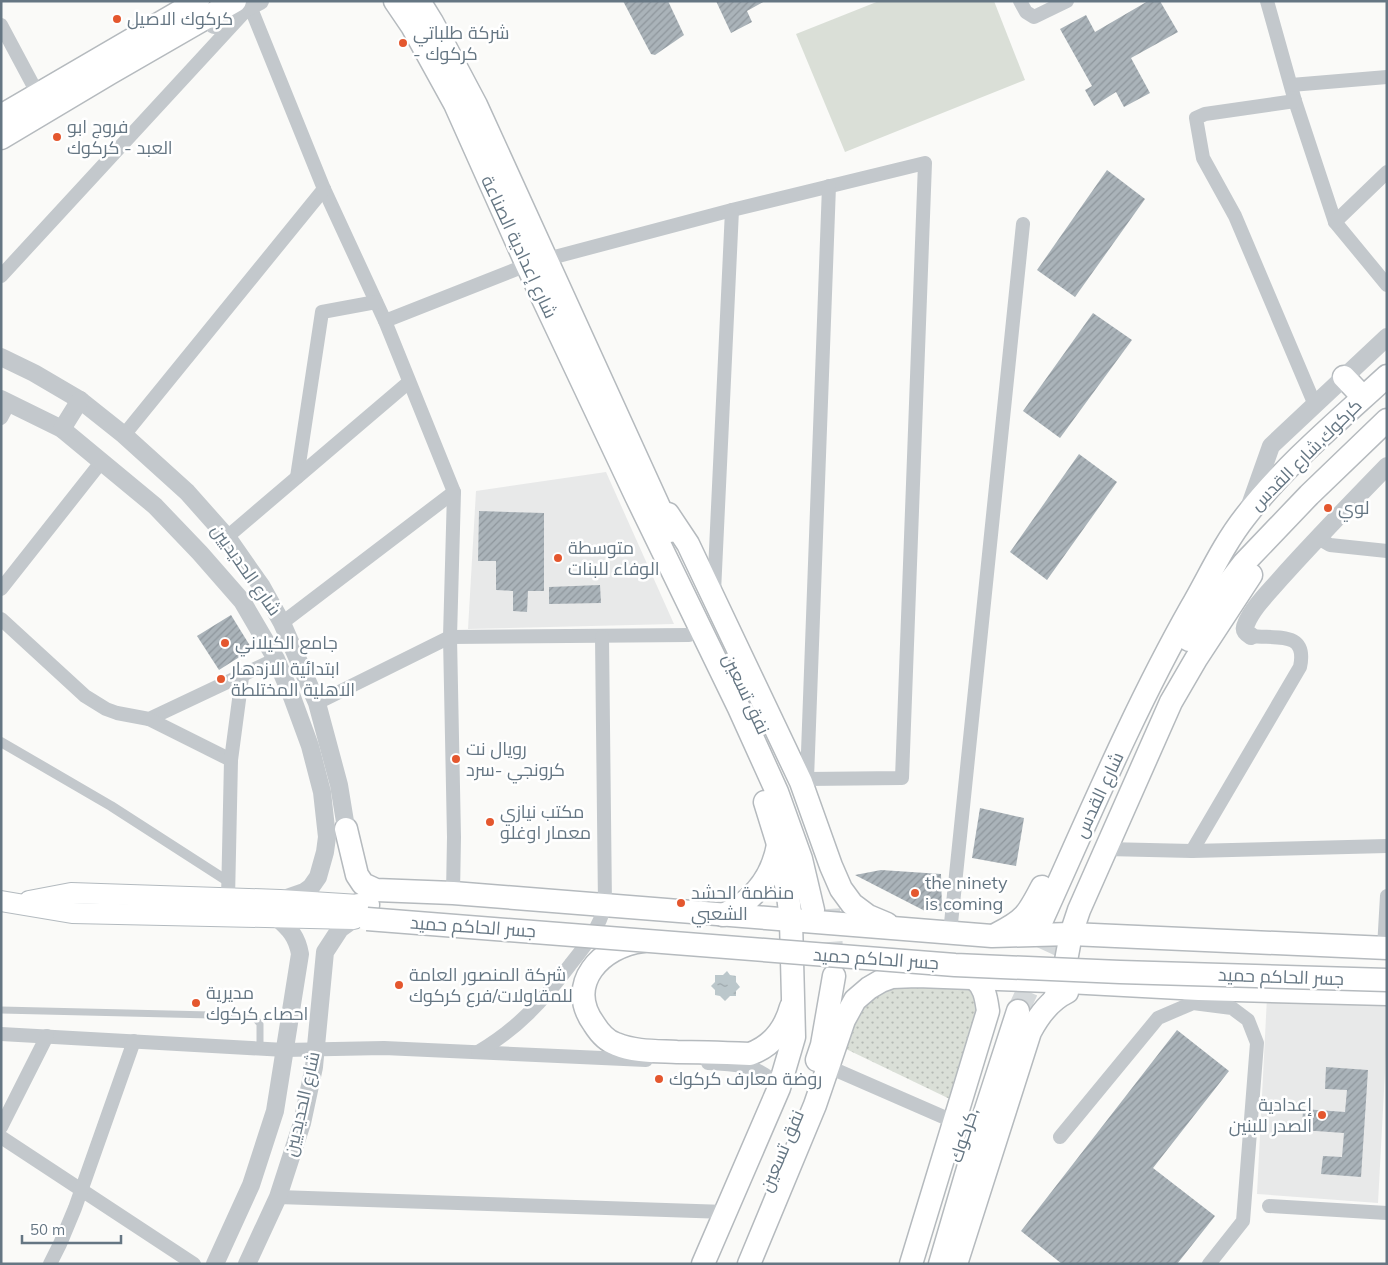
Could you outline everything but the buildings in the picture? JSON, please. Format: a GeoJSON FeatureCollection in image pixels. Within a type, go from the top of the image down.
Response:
{"type":"FeatureCollection","features":[{"type":"Feature","properties":{"kind":"main road"},"geometry":{"type":"LineString","coordinates":[[6,128],[105,66],[198,1]]}},
{"type":"Feature","properties":{"kind":"main road"},"geometry":{"type":"LineString","coordinates":[[378,1],[387,6],[424,16]]}},
{"type":"Feature","properties":{"kind":"main road","name":"شارع إعدادية الصناعة"},"geometry":{"type":"LineString","coordinates":[[396,1],[424,16]]}},
{"type":"Feature","properties":{"kind":"main road","name":"شارع إعدادية الصناعة"},"geometry":{"type":"LineString","coordinates":[[419,1],[455,104],[537,262],[642,490]]}},
{"type":"Feature","properties":{"kind":"main road"},"geometry":{"type":"LineString","coordinates":[[105,66],[248,3]]}},
{"type":"Feature","properties":{"kind":"main road","name":"كركوك,شارع القدس"},"geometry":{"type":"LineString","coordinates":[[1164,672],[1225,544],[1246,516],[1289,467],[1387,376]]}},
{"type":"Feature","properties":{"kind":"main road"},"geometry":{"type":"LineString","coordinates":[[1344,377],[1363,397]]}},
{"type":"Feature","properties":{"kind":"main road","name":"كركوك,شارع القدس"},"geometry":{"type":"LineString","coordinates":[[1164,672],[1244,563],[1309,495],[1387,420]]}},
{"type":"Feature","properties":{"kind":"main road"},"geometry":{"type":"LineString","coordinates":[[642,490],[688,544],[804,780],[831,866],[841,889],[852,904],[868,916],[897,929]]}},
{"type":"Feature","properties":{"kind":"main road"},"geometry":{"type":"LineString","coordinates":[[642,490],[646,536],[653,556],[763,795],[778,844],[791,920],[794,1038],[779,1088],[703,1264]]}},
{"type":"Feature","properties":{"kind":"main road","name":"نفق تسعين"},"geometry":{"type":"LineString","coordinates":[[642,490],[777,792],[821,909]]}},
{"type":"Feature","properties":{"kind":"main road"},"geometry":{"type":"LineString","coordinates":[[956,1264],[1030,1032],[1040,1014],[1058,991],[1056,927],[1089,886],[1171,702],[1196,659],[1289,518]]}},
{"type":"Feature","properties":{"kind":"main road"},"geometry":{"type":"LineString","coordinates":[[992,936],[1015,925],[1024,918],[1031,908],[1049,873],[1128,694],[1176,604],[1201,566],[1225,544]]}},
{"type":"Feature","properties":{"kind":"main road","name":"شارع القدس"},"geometry":{"type":"LineString","coordinates":[[1056,927],[1132,722],[1164,672]]}},
{"type":"Feature","properties":{"kind":"main road"},"geometry":{"type":"LineString","coordinates":[[346,829],[357,875],[363,884],[376,890],[453,893],[992,936],[1056,927],[1117,937],[1386,954]]}},
{"type":"Feature","properties":{"kind":"main road"},"geometry":{"type":"LineString","coordinates":[[723,915],[744,904],[761,887],[772,867],[778,844]]}},
{"type":"Feature","properties":{"kind":"main road"},"geometry":{"type":"LineString","coordinates":[[1089,886],[1090,901],[1095,915],[1104,928],[1117,937]]}},
{"type":"Feature","properties":{"kind":"main road"},"geometry":{"type":"LineString","coordinates":[[5,902],[28,901],[71,893],[228,891],[278,909]]}},
{"type":"Feature","properties":{"kind":"main road"},"geometry":{"type":"LineString","coordinates":[[5,902],[72,913],[278,909],[362,912]]}},
{"type":"Feature","properties":{"kind":"main road","name":"جسر الحاكم حميد"},"geometry":{"type":"LineString","coordinates":[[362,912],[648,941],[955,965],[1387,980]]}},
{"type":"Feature","properties":{"kind":"main road","name":"جسر الحاكم حميد"},"geometry":{"type":"LineString","coordinates":[[362,912],[956,950],[1130,958],[1386,954]]}},
{"type":"Feature","properties":{"kind":"main road"},"geometry":{"type":"LineString","coordinates":[[648,941],[631,942],[609,952],[592,968],[586,980],[584,997],[588,1016],[599,1032],[614,1044],[640,1050],[750,1054],[762,1050],[771,1043],[780,1031],[789,1015],[794,993]]}},
{"type":"Feature","properties":{"kind":"main road","name":"نفق تسعين"},"geometry":{"type":"LineString","coordinates":[[718,1264],[753,1178],[794,1086],[826,976],[822,1045],[808,1090],[732,1264]]}},
{"type":"Feature","properties":{"kind":"main road"},"geometry":{"type":"LineString","coordinates":[[749,1264],[812,1113],[844,1020],[856,1000],[869,988],[892,977],[974,978],[1058,991],[1064,994],[1091,984],[1387,994]]}},
{"type":"Feature","properties":{"kind":"main road"},"geometry":{"type":"LineString","coordinates":[[911,1264],[988,1011],[986,996],[980,983],[974,978]]}},
{"type":"Feature","properties":{"kind":"main road","name":"كركوك,"},"geometry":{"type":"LineString","coordinates":[[926,1264],[951,1177],[1011,1010],[979,1131],[940,1264]]}},
{"type":"Feature","properties":{"kind":"street"},"geometry":{"type":"LineString","coordinates":[[1,104],[178,1]]}},
{"type":"Feature","properties":{"kind":"street"},"geometry":{"type":"LineString","coordinates":[[1020,1],[1026,12],[1034,17],[1067,1]]}},
{"type":"Feature","properties":{"kind":"street"},"geometry":{"type":"LineString","coordinates":[[1267,1],[1295,101],[1335,222],[1387,285]]}},
{"type":"Feature","properties":{"kind":"street"},"geometry":{"type":"LineString","coordinates":[[6,128],[77,102],[248,3]]}},
{"type":"Feature","properties":{"kind":"street"},"geometry":{"type":"LineString","coordinates":[[248,3],[324,189],[385,321],[454,492],[450,637],[453,893]]}},
{"type":"Feature","properties":{"kind":"street"},"geometry":{"type":"LineString","coordinates":[[1,276],[248,3]]}},
{"type":"Feature","properties":{"kind":"street"},"geometry":{"type":"LineString","coordinates":[[1,25],[33,85]]}},
{"type":"Feature","properties":{"kind":"street"},"geometry":{"type":"LineString","coordinates":[[1291,85],[1387,77]]}},
{"type":"Feature","properties":{"kind":"street"},"geometry":{"type":"LineString","coordinates":[[1295,101],[1205,114],[1196,118],[1202,158],[1235,216],[1315,405]]}},
{"type":"Feature","properties":{"kind":"street"},"geometry":{"type":"LineString","coordinates":[[385,321],[537,262],[732,210],[829,186],[925,163],[902,778],[804,780],[829,186]]}},
{"type":"Feature","properties":{"kind":"street"},"geometry":{"type":"LineString","coordinates":[[1335,222],[1387,172]]}},
{"type":"Feature","properties":{"kind":"street"},"geometry":{"type":"LineString","coordinates":[[124,435],[324,189]]}},
{"type":"Feature","properties":{"kind":"street"},"geometry":{"type":"LineString","coordinates":[[713,598],[732,210]]}},
{"type":"Feature","properties":{"kind":"street"},"geometry":{"type":"LineString","coordinates":[[950,933],[1023,224]]}},
{"type":"Feature","properties":{"kind":"street"},"geometry":{"type":"LineString","coordinates":[[297,477],[322,312],[376,302]]}},
{"type":"Feature","properties":{"kind":"street"},"geometry":{"type":"LineString","coordinates":[[1246,516],[1271,446],[1387,338]]}},
{"type":"Feature","properties":{"kind":"street","name":"شارع الحديديين"},"geometry":{"type":"LineString","coordinates":[[1,357],[34,373],[80,400],[124,435],[187,492],[227,537],[262,587],[282,623],[317,703],[339,785],[362,912],[340,929],[325,952],[314,1067],[302,1123],[278,1197],[247,1264]]}},
{"type":"Feature","properties":{"kind":"street"},"geometry":{"type":"LineString","coordinates":[[227,537],[409,382]]}},
{"type":"Feature","properties":{"kind":"street"},"geometry":{"type":"LineString","coordinates":[[62,429],[80,400]]}},
{"type":"Feature","properties":{"kind":"street","name":"شارع الحديديين"},"geometry":{"type":"LineString","coordinates":[[4,406],[62,429],[102,461],[155,506],[242,601],[276,660],[292,697],[310,746],[322,792],[327,837],[318,877],[311,887],[278,909],[298,943],[300,954],[275,1111],[252,1185],[215,1264]]}},
{"type":"Feature","properties":{"kind":"street"},"geometry":{"type":"LineString","coordinates":[[1,590],[102,461]]}},
{"type":"Feature","properties":{"kind":"street"},"geometry":{"type":"LineString","coordinates":[[1192,851],[1300,668],[1301,651],[1292,639],[1251,636],[1245,631],[1245,624],[1262,600],[1387,466]]}},
{"type":"Feature","properties":{"kind":"street"},"geometry":{"type":"LineString","coordinates":[[282,623],[454,492]]}},
{"type":"Feature","properties":{"kind":"street"},"geometry":{"type":"LineString","coordinates":[[1318,538],[1330,545],[1387,552]]}},
{"type":"Feature","properties":{"kind":"street"},"geometry":{"type":"LineString","coordinates":[[242,601],[262,587]]}},
{"type":"Feature","properties":{"kind":"street"},"geometry":{"type":"LineString","coordinates":[[1,619],[95,703],[117,713],[149,719],[232,760]]}},
{"type":"Feature","properties":{"kind":"street"},"geometry":{"type":"LineString","coordinates":[[317,703],[450,637],[690,635]]}},
{"type":"Feature","properties":{"kind":"street"},"geometry":{"type":"LineString","coordinates":[[478,1052],[509,1032],[544,999],[593,934],[605,905],[602,637]]}},
{"type":"Feature","properties":{"kind":"street"},"geometry":{"type":"LineString","coordinates":[[149,719],[276,660]]}},
{"type":"Feature","properties":{"kind":"street"},"geometry":{"type":"LineString","coordinates":[[228,891],[232,760],[242,676]]}},
{"type":"Feature","properties":{"kind":"street"},"geometry":{"type":"LineString","coordinates":[[1,742],[111,806],[228,891]]}},
{"type":"Feature","properties":{"kind":"street"},"geometry":{"type":"LineString","coordinates":[[1106,848],[1192,851],[1387,846]]}},
{"type":"Feature","properties":{"kind":"street"},"geometry":{"type":"LineString","coordinates":[[1386,954],[1387,896]]}},
{"type":"Feature","properties":{"kind":"street"},"geometry":{"type":"LineString","coordinates":[[1060,1137],[1158,1018],[1193,1003],[1232,1008],[1248,1020],[1257,1043],[1243,1221],[1209,1264]]}},
{"type":"Feature","properties":{"kind":"street"},"geometry":{"type":"LineString","coordinates":[[1,1034],[284,1050],[368,1047],[737,1065],[753,1068],[761,1072],[779,1088]]}},
{"type":"Feature","properties":{"kind":"street"},"geometry":{"type":"LineString","coordinates":[[1,1127],[46,1036]]}},
{"type":"Feature","properties":{"kind":"street"},"geometry":{"type":"LineString","coordinates":[[50,1264],[82,1189],[134,1041]]}},
{"type":"Feature","properties":{"kind":"street"},"geometry":{"type":"LineString","coordinates":[[829,1067],[955,1122]]}},
{"type":"Feature","properties":{"kind":"street"},"geometry":{"type":"LineString","coordinates":[[1,1137],[194,1264]]}},
{"type":"Feature","properties":{"kind":"street"},"geometry":{"type":"LineString","coordinates":[[278,1197],[726,1212]]}},
{"type":"Feature","properties":{"kind":"street"},"geometry":{"type":"LineString","coordinates":[[1269,1206],[1387,1213]]}},
{"type":"Feature","properties":{"kind":"lane"},"geometry":{"type":"LineString","coordinates":[[1,1010],[253,1016],[260,1024],[260,1048]]}},
{"type":"Feature","properties":{"kind":"shaded area"},"geometry":{"type":"Polygon","coordinates":[[[879,1],[994,1],[1025,80],[845,152],[796,34],[879,1]]]}},
{"type":"Feature","properties":{"kind":"shaded area","name":"متوسطة الوفاء للبنات"},"geometry":{"type":"Polygon","coordinates":[[[606,472],[674,624],[468,629],[476,491],[606,472]]]}},
{"type":"Feature","properties":{"kind":"shaded area"},"geometry":{"type":"Polygon","coordinates":[[[974,978],[986,996],[954,1101],[844,1048],[858,1008],[882,987],[974,978]]]}},
{"type":"Feature","properties":{"kind":"shaded area","name":"إعدادية الصدر للبنين"},"geometry":{"type":"Polygon","coordinates":[[[1267,997],[1387,1004],[1378,1203],[1257,1194],[1267,997]]]}},
{"type":"Feature","properties":{"kind":"water"},"geometry":{"type":"Polygon","coordinates":[[[727,971],[730,975],[736,976],[736,982],[740,987],[736,991],[736,996],[730,996],[725,1001],[720,996],[715,995],[715,990],[711,986],[715,982],[715,975],[723,975],[727,971]]]}},
{"type":"Feature","properties":{"kind":"tunnel"},"geometry":{"type":"LineString","coordinates":[[829,909],[834,975]]}},
{"type":"Feature","properties":{"kind":"tunnel"},"geometry":{"type":"LineString","coordinates":[[1018,1011],[1058,924]]}},
{"type":"Feature","properties":{"kind":"place","name":"كركوك الاصيل"},"geometry":{"type":"Point","coordinates":[117,19]}},
{"type":"Feature","properties":{"kind":"place","name":"شركة طلباتي - كركوك"},"geometry":{"type":"Point","coordinates":[403,43]}},
{"type":"Feature","properties":{"kind":"place","name":"فروج ابو العبد - كركوك"},"geometry":{"type":"Point","coordinates":[57,137]}},
{"type":"Feature","properties":{"kind":"place","name":"لوي"},"geometry":{"type":"Point","coordinates":[1328,508]}},
{"type":"Feature","properties":{"kind":"place","name":"متوسطة الوفاء للبنات"},"geometry":{"type":"Point","coordinates":[558,558]}},
{"type":"Feature","properties":{"kind":"place","name":"جامع الكيلاني"},"geometry":{"type":"Point","coordinates":[225,643]}},
{"type":"Feature","properties":{"kind":"place","name":"ابتدائية الازدهار الاهلية المختلطة"},"geometry":{"type":"Point","coordinates":[221,679]}},
{"type":"Feature","properties":{"kind":"place","name":"رويال نت كرونجي -سرد"},"geometry":{"type":"Point","coordinates":[456,759]}},
{"type":"Feature","properties":{"kind":"place","name":"مكتب نيازي معمار اوغلو"},"geometry":{"type":"Point","coordinates":[490,822]}},
{"type":"Feature","properties":{"kind":"place","name":"the ninety is coming"},"geometry":{"type":"Point","coordinates":[915,893]}},
{"type":"Feature","properties":{"kind":"place","name":"منظمة الحشد الشعبي"},"geometry":{"type":"Point","coordinates":[681,903]}},
{"type":"Feature","properties":{"kind":"place","name":"شركة المنصور العامة للمقاولات/فرع كركوك"},"geometry":{"type":"Point","coordinates":[399,985]}},
{"type":"Feature","properties":{"kind":"place","name":"مديرية احصاء كركوك"},"geometry":{"type":"Point","coordinates":[196,1003]}},
{"type":"Feature","properties":{"kind":"place","name":"روضة معارف كركوك"},"geometry":{"type":"Point","coordinates":[659,1079]}},
{"type":"Feature","properties":{"kind":"place","name":"إعدادية الصدر للبنين"},"geometry":{"type":"Point","coordinates":[1322,1115]}}]}
